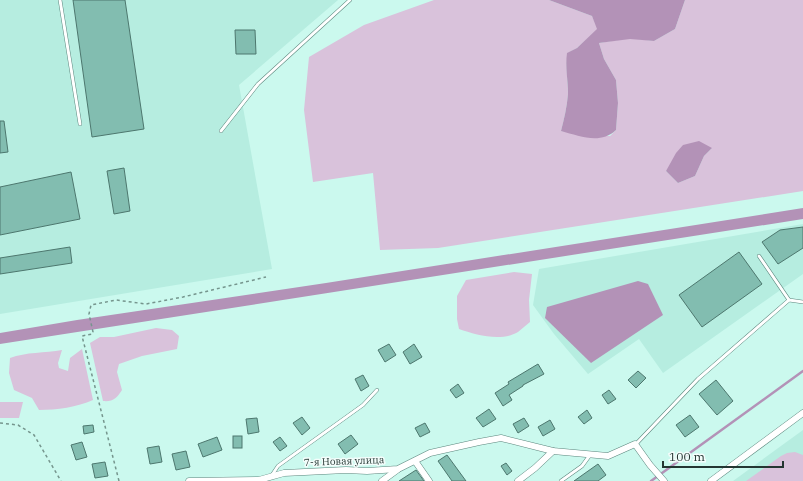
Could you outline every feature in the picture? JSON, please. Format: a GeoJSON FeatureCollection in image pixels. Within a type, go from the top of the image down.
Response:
{"type":"FeatureCollection","features":[{"type":"Feature","properties":{"kind":"street"},"geometry":{"type":"LineString","coordinates":[[711,481],[803,412]]}},
{"type":"Feature","properties":{"kind":"street","name":"7-я Новая улица"},"geometry":{"type":"LineString","coordinates":[[189,481],[258,480],[284,473],[398,469],[430,453],[502,438],[553,451],[608,456],[635,444]]}},
{"type":"Feature","properties":{"kind":"street"},"geometry":{"type":"LineString","coordinates":[[635,444],[664,481]]}},
{"type":"Feature","properties":{"kind":"street"},"geometry":{"type":"LineString","coordinates":[[518,481],[553,451]]}},
{"type":"Feature","properties":{"kind":"street"},"geometry":{"type":"LineString","coordinates":[[415,460],[429,481]]}},
{"type":"Feature","properties":{"kind":"street"},"geometry":{"type":"LineString","coordinates":[[382,481],[398,469]]}},
{"type":"Feature","properties":{"kind":"lane"},"geometry":{"type":"LineString","coordinates":[[60,0],[80,124]]}},
{"type":"Feature","properties":{"kind":"lane"},"geometry":{"type":"LineString","coordinates":[[221,131],[258,84],[350,0]]}},
{"type":"Feature","properties":{"kind":"lane"},"geometry":{"type":"LineString","coordinates":[[759,256],[789,300],[803,302]]}},
{"type":"Feature","properties":{"kind":"lane"},"geometry":{"type":"LineString","coordinates":[[635,444],[698,378],[789,300]]}},
{"type":"Feature","properties":{"kind":"lane"},"geometry":{"type":"LineString","coordinates":[[271,477],[278,466],[363,405],[377,390]]}},
{"type":"Feature","properties":{"kind":"lane"},"geometry":{"type":"LineString","coordinates":[[561,481],[582,466],[590,455]]}},
{"type":"Feature","properties":{"kind":"path"},"geometry":{"type":"LineString","coordinates":[[120,481],[82,336],[92,334],[93,332],[89,314],[91,305],[116,300],[146,304],[183,297],[266,277]]}},
{"type":"Feature","properties":{"kind":"path"},"geometry":{"type":"LineString","coordinates":[[0,423],[18,425],[34,435],[61,481]]}},
{"type":"Feature","properties":{"kind":"shaded area"},"geometry":{"type":"Polygon","coordinates":[[[0,0],[338,0],[239,85],[272,269],[0,314],[0,0]]]}},
{"type":"Feature","properties":{"kind":"shaded area"},"geometry":{"type":"Polygon","coordinates":[[[434,0],[549,0],[592,16],[598,29],[577,48],[568,53],[568,94],[561,131],[610,136],[616,130],[618,103],[616,80],[604,59],[599,43],[630,38],[654,41],[675,29],[685,0],[803,0],[803,191],[438,248],[380,250],[373,173],[313,182],[304,110],[309,57],[364,25],[434,0]],[[712,148],[666,171],[678,183],[695,176],[704,156],[712,148]]]}},
{"type":"Feature","properties":{"kind":"shaded area"},"geometry":{"type":"Polygon","coordinates":[[[549,0],[685,0],[675,29],[654,41],[630,39],[599,43],[604,59],[616,80],[618,103],[616,130],[610,135],[590,138],[561,131],[568,94],[566,63],[567,53],[577,48],[597,29],[592,16],[549,0]]]}},
{"type":"Feature","properties":{"kind":"shaded area"},"geometry":{"type":"Polygon","coordinates":[[[699,141],[712,148],[704,156],[695,176],[678,183],[666,171],[676,153],[683,145],[699,141]]]}},
{"type":"Feature","properties":{"kind":"shaded area"},"geometry":{"type":"Polygon","coordinates":[[[803,208],[803,219],[0,344],[0,333],[803,208]]]}},
{"type":"Feature","properties":{"kind":"shaded area"},"geometry":{"type":"Polygon","coordinates":[[[803,224],[803,274],[663,373],[639,339],[588,374],[554,334],[533,305],[539,269],[803,224]]]}},
{"type":"Feature","properties":{"kind":"shaded area"},"geometry":{"type":"Polygon","coordinates":[[[514,272],[532,274],[529,300],[530,322],[518,332],[504,337],[481,335],[459,329],[457,319],[457,296],[466,280],[514,272]]]}},
{"type":"Feature","properties":{"kind":"shaded area"},"geometry":{"type":"Polygon","coordinates":[[[638,281],[648,284],[663,315],[591,363],[545,318],[547,307],[638,281]]]}},
{"type":"Feature","properties":{"kind":"shaded area"},"geometry":{"type":"Polygon","coordinates":[[[156,328],[172,330],[179,336],[177,349],[142,356],[119,364],[117,372],[122,390],[114,399],[103,401],[90,343],[100,337],[114,337],[156,328]]]}},
{"type":"Feature","properties":{"kind":"shaded area"},"geometry":{"type":"Polygon","coordinates":[[[82,349],[93,400],[67,408],[39,410],[32,398],[14,390],[9,373],[10,358],[62,350],[58,363],[59,368],[68,371],[70,358],[82,349]]]}},
{"type":"Feature","properties":{"kind":"shaded area"},"geometry":{"type":"Polygon","coordinates":[[[0,402],[23,402],[19,418],[0,418],[0,402]]]}},
{"type":"Feature","properties":{"kind":"shaded area"},"geometry":{"type":"Polygon","coordinates":[[[803,430],[803,481],[733,481],[803,430]]]}},
{"type":"Feature","properties":{"kind":"shaded area"},"geometry":{"type":"Polygon","coordinates":[[[795,452],[803,455],[803,481],[746,481],[781,456],[787,453],[795,452]]]}},
{"type":"Feature","properties":{"kind":"building"},"geometry":{"type":"Polygon","coordinates":[[[73,0],[125,0],[144,129],[92,137],[73,0]]]}},
{"type":"Feature","properties":{"kind":"building"},"geometry":{"type":"Polygon","coordinates":[[[235,30],[255,30],[256,54],[236,54],[235,30]]]}},
{"type":"Feature","properties":{"kind":"building"},"geometry":{"type":"Polygon","coordinates":[[[0,121],[4,121],[8,152],[0,153],[0,121]]]}},
{"type":"Feature","properties":{"kind":"building"},"geometry":{"type":"Polygon","coordinates":[[[124,168],[130,211],[114,214],[107,171],[124,168]]]}},
{"type":"Feature","properties":{"kind":"building"},"geometry":{"type":"Polygon","coordinates":[[[71,172],[80,219],[0,235],[0,187],[71,172]]]}},
{"type":"Feature","properties":{"kind":"building"},"geometry":{"type":"Polygon","coordinates":[[[803,227],[803,248],[778,264],[762,242],[780,230],[803,227]]]}},
{"type":"Feature","properties":{"kind":"building"},"geometry":{"type":"Polygon","coordinates":[[[70,247],[72,263],[0,274],[0,258],[70,247]]]}},
{"type":"Feature","properties":{"kind":"building"},"geometry":{"type":"Polygon","coordinates":[[[739,252],[762,284],[702,327],[679,295],[739,252]]]}},
{"type":"Feature","properties":{"kind":"building"},"geometry":{"type":"Polygon","coordinates":[[[389,344],[396,355],[385,362],[378,350],[389,344]]]}},
{"type":"Feature","properties":{"kind":"building"},"geometry":{"type":"Polygon","coordinates":[[[414,344],[422,357],[410,364],[403,352],[414,344]]]}},
{"type":"Feature","properties":{"kind":"building"},"geometry":{"type":"Polygon","coordinates":[[[538,364],[544,374],[523,385],[509,395],[512,400],[503,406],[495,393],[509,384],[508,382],[538,364]]]}},
{"type":"Feature","properties":{"kind":"building"},"geometry":{"type":"Polygon","coordinates":[[[638,371],[646,378],[636,388],[628,380],[638,371]]]}},
{"type":"Feature","properties":{"kind":"building"},"geometry":{"type":"Polygon","coordinates":[[[363,375],[369,386],[361,391],[355,379],[363,375]]]}},
{"type":"Feature","properties":{"kind":"building"},"geometry":{"type":"Polygon","coordinates":[[[716,380],[733,401],[717,415],[699,394],[716,380]]]}},
{"type":"Feature","properties":{"kind":"building"},"geometry":{"type":"Polygon","coordinates":[[[458,384],[464,393],[456,398],[450,390],[458,384]]]}},
{"type":"Feature","properties":{"kind":"building"},"geometry":{"type":"Polygon","coordinates":[[[609,390],[616,399],[608,404],[602,395],[609,390]]]}},
{"type":"Feature","properties":{"kind":"building"},"geometry":{"type":"Polygon","coordinates":[[[489,409],[496,419],[483,427],[476,418],[489,409]]]}},
{"type":"Feature","properties":{"kind":"building"},"geometry":{"type":"Polygon","coordinates":[[[587,410],[592,418],[584,424],[578,417],[587,410]]]}},
{"type":"Feature","properties":{"kind":"building"},"geometry":{"type":"Polygon","coordinates":[[[690,415],[699,427],[685,437],[676,425],[690,415]]]}},
{"type":"Feature","properties":{"kind":"building"},"geometry":{"type":"Polygon","coordinates":[[[302,417],[310,428],[302,435],[293,423],[302,417]]]}},
{"type":"Feature","properties":{"kind":"building"},"geometry":{"type":"Polygon","coordinates":[[[257,418],[259,432],[248,434],[246,419],[257,418]]]}},
{"type":"Feature","properties":{"kind":"building"},"geometry":{"type":"Polygon","coordinates":[[[524,418],[529,426],[518,433],[513,424],[524,418]]]}},
{"type":"Feature","properties":{"kind":"building"},"geometry":{"type":"Polygon","coordinates":[[[550,420],[555,429],[543,436],[538,427],[550,420]]]}},
{"type":"Feature","properties":{"kind":"building"},"geometry":{"type":"Polygon","coordinates":[[[425,423],[430,432],[420,437],[415,428],[425,423]]]}},
{"type":"Feature","properties":{"kind":"building"},"geometry":{"type":"Polygon","coordinates":[[[93,425],[94,432],[84,434],[83,426],[93,425]]]}},
{"type":"Feature","properties":{"kind":"building"},"geometry":{"type":"Polygon","coordinates":[[[351,435],[358,444],[345,454],[338,444],[351,435]]]}},
{"type":"Feature","properties":{"kind":"building"},"geometry":{"type":"Polygon","coordinates":[[[233,436],[242,436],[242,448],[233,448],[233,436]]]}},
{"type":"Feature","properties":{"kind":"building"},"geometry":{"type":"Polygon","coordinates":[[[217,437],[222,450],[203,457],[198,444],[217,437]]]}},
{"type":"Feature","properties":{"kind":"building"},"geometry":{"type":"Polygon","coordinates":[[[280,437],[287,446],[280,451],[273,442],[280,437]]]}},
{"type":"Feature","properties":{"kind":"building"},"geometry":{"type":"Polygon","coordinates":[[[82,442],[87,457],[76,460],[71,445],[82,442]]]}},
{"type":"Feature","properties":{"kind":"building"},"geometry":{"type":"Polygon","coordinates":[[[159,446],[162,462],[150,464],[147,448],[159,446]]]}},
{"type":"Feature","properties":{"kind":"building"},"geometry":{"type":"Polygon","coordinates":[[[186,451],[190,467],[176,470],[172,454],[186,451]]]}},
{"type":"Feature","properties":{"kind":"building"},"geometry":{"type":"Polygon","coordinates":[[[447,455],[466,481],[452,481],[438,461],[447,455]]]}},
{"type":"Feature","properties":{"kind":"building"},"geometry":{"type":"Polygon","coordinates":[[[105,462],[108,476],[95,478],[92,464],[105,462]]]}},
{"type":"Feature","properties":{"kind":"building"},"geometry":{"type":"Polygon","coordinates":[[[506,463],[512,471],[507,475],[501,466],[506,463]]]}},
{"type":"Feature","properties":{"kind":"building"},"geometry":{"type":"Polygon","coordinates":[[[598,464],[606,475],[598,481],[574,481],[598,464]]]}},
{"type":"Feature","properties":{"kind":"building"},"geometry":{"type":"Polygon","coordinates":[[[416,470],[424,481],[399,481],[416,470]]]}},
{"type":"Feature","properties":{"kind":"waterway"},"geometry":{"type":"LineString","coordinates":[[651,481],[803,371]]}}]}
